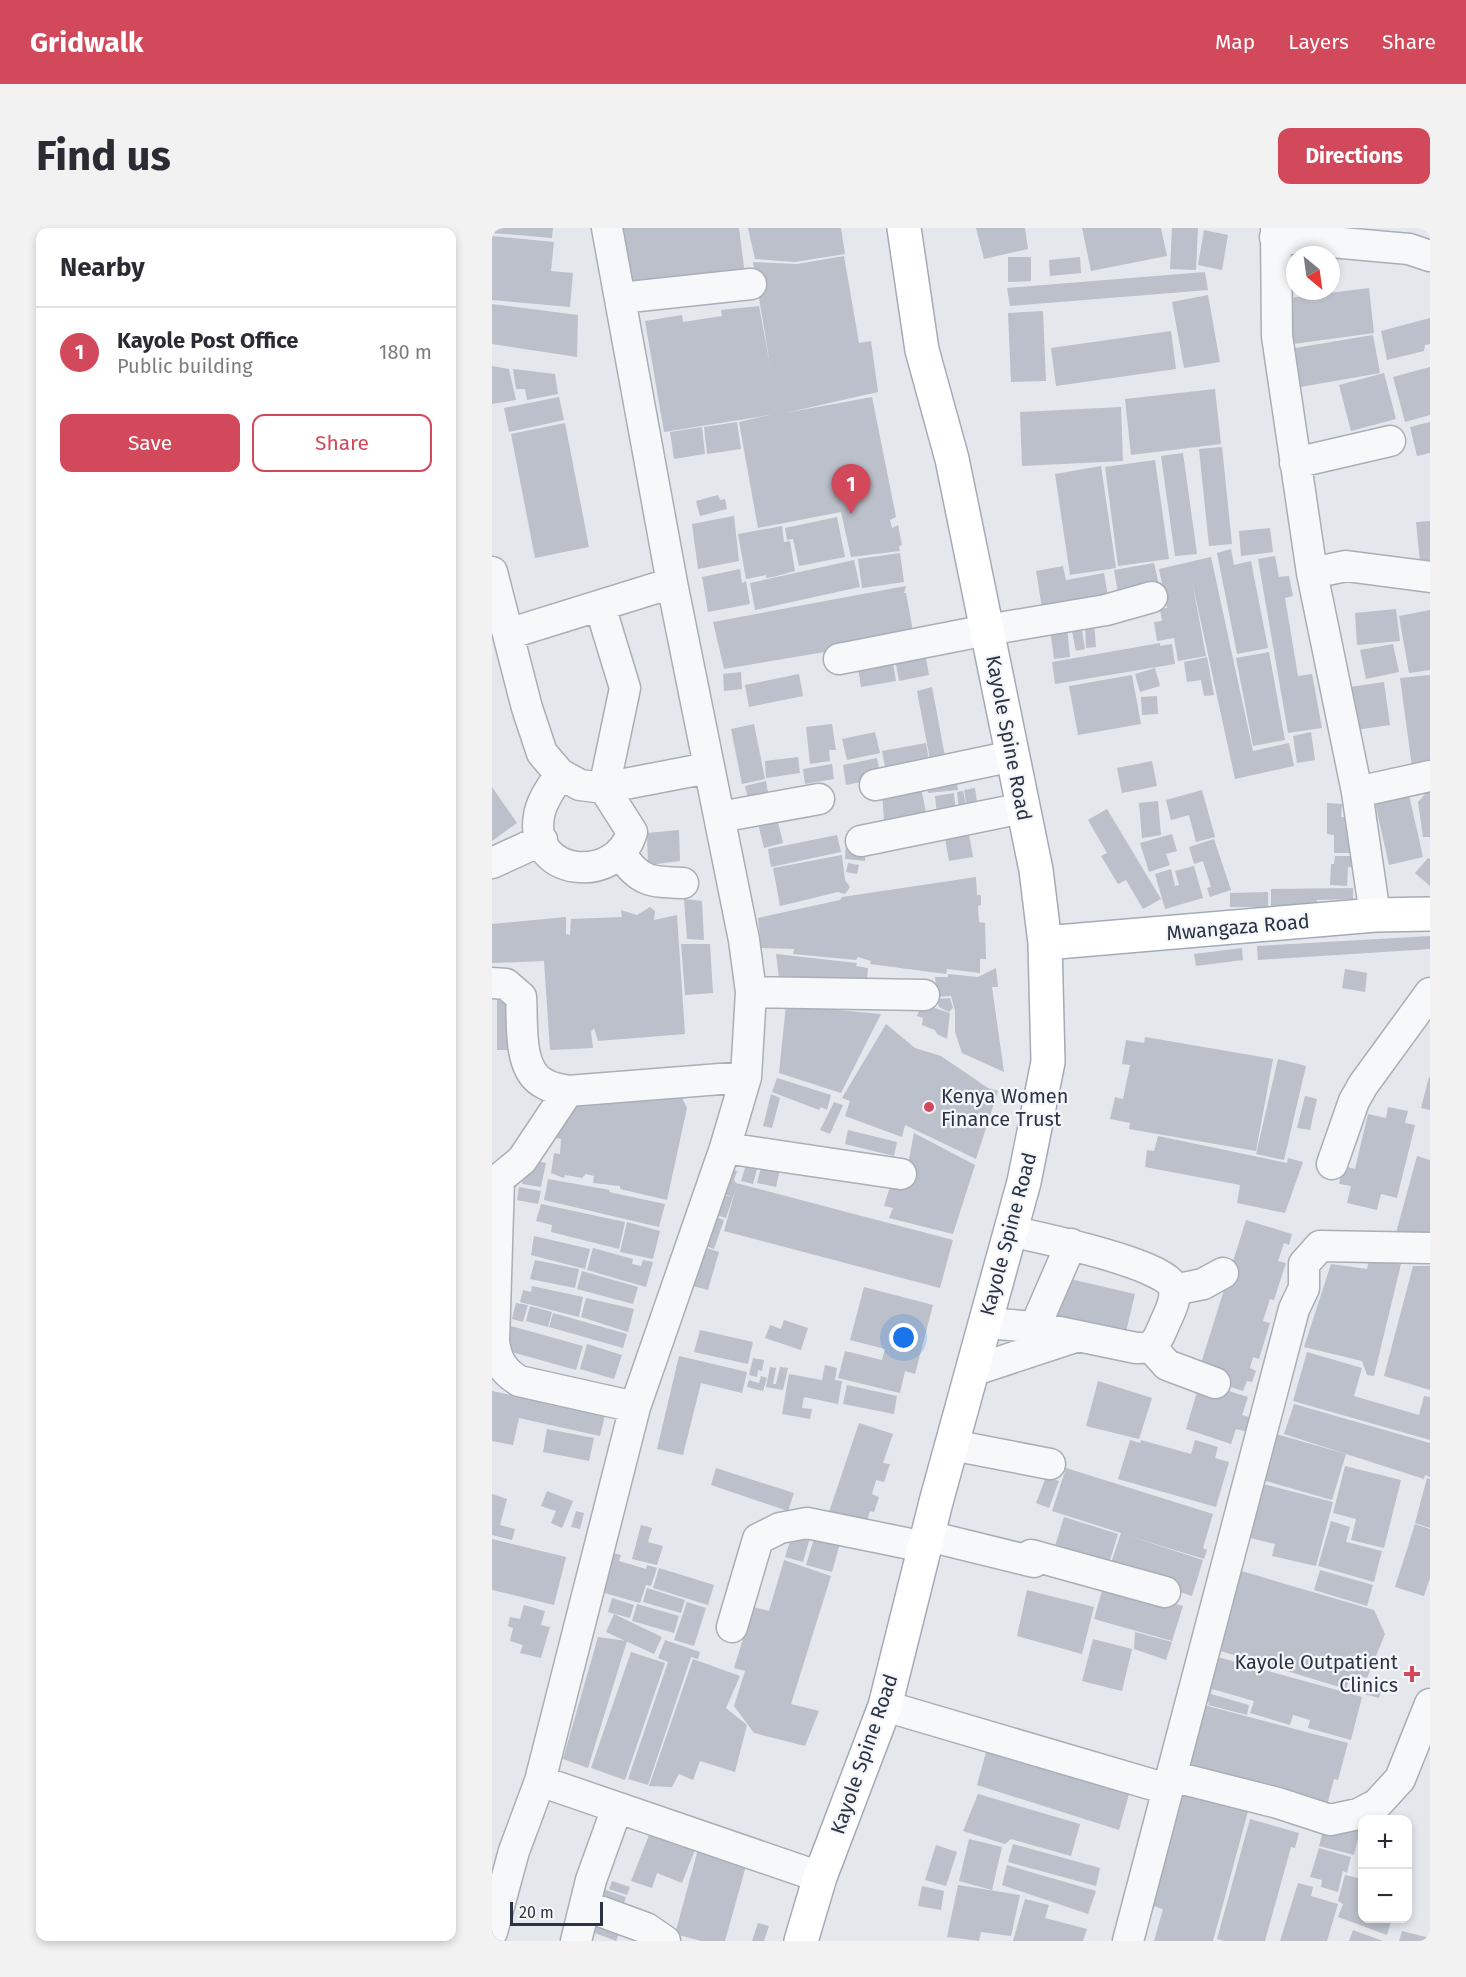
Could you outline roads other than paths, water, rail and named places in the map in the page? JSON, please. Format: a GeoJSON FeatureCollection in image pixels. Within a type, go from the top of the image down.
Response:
{"type":"FeatureCollection","features":[{"type":"Feature","properties":{"kind":"main road","name":"Kayole Spine Road"},"geometry":{"type":"LineString","coordinates":[[801,1941],[820,1877],[885,1706],[926,1542],[1024,1182],[1048,1062],[1045,943],[1036,870],[952,459],[922,350],[904,228]]}},
{"type":"Feature","properties":{"kind":"main road","name":"Mwangaza Road"},"geometry":{"type":"LineString","coordinates":[[1045,943],[1375,915],[1430,914]]}},
{"type":"Feature","properties":{"kind":"street"},"geometry":{"type":"LineString","coordinates":[[492,1932],[503,1851],[540,1781],[634,1407],[724,1148],[746,1077],[751,992],[720,817],[708,768],[672,583],[608,228]]}},
{"type":"Feature","properties":{"kind":"street"},"geometry":{"type":"LineString","coordinates":[[1375,915],[1356,792],[1312,573],[1295,463],[1277,336],[1276,232],[1409,249],[1430,256]]}},
{"type":"Feature","properties":{"kind":"street"},"geometry":{"type":"LineString","coordinates":[[620,298],[751,284]]}},
{"type":"Feature","properties":{"kind":"street"},"geometry":{"type":"LineString","coordinates":[[1295,463],[1390,441]]}},
{"type":"Feature","properties":{"kind":"street"},"geometry":{"type":"LineString","coordinates":[[1312,573],[1346,566],[1430,577]]}},
{"type":"Feature","properties":{"kind":"street"},"geometry":{"type":"LineString","coordinates":[[492,572],[527,708],[542,753],[560,774],[580,785],[604,788],[708,768]]}},
{"type":"Feature","properties":{"kind":"street"},"geometry":{"type":"LineString","coordinates":[[508,634],[672,583]]}},
{"type":"Feature","properties":{"kind":"street"},"geometry":{"type":"LineString","coordinates":[[839,659],[987,630],[1106,610],[1152,597]]}},
{"type":"Feature","properties":{"kind":"street"},"geometry":{"type":"LineString","coordinates":[[560,774],[541,807],[538,818],[542,840],[550,855],[573,868],[586,869],[621,854],[628,845],[632,832],[604,788],[625,688],[600,606]]}},
{"type":"Feature","properties":{"kind":"street"},"geometry":{"type":"LineString","coordinates":[[875,785],[1013,756]]}},
{"type":"Feature","properties":{"kind":"street"},"geometry":{"type":"LineString","coordinates":[[1356,792],[1430,776]]}},
{"type":"Feature","properties":{"kind":"street"},"geometry":{"type":"LineString","coordinates":[[720,817],[819,799]]}},
{"type":"Feature","properties":{"kind":"street"},"geometry":{"type":"LineString","coordinates":[[861,841],[1023,808]]}},
{"type":"Feature","properties":{"kind":"street"},"geometry":{"type":"LineString","coordinates":[[492,863],[542,840]]}},
{"type":"Feature","properties":{"kind":"street"},"geometry":{"type":"LineString","coordinates":[[621,854],[631,870],[641,877],[654,882],[683,883]]}},
{"type":"Feature","properties":{"kind":"street"},"geometry":{"type":"LineString","coordinates":[[492,983],[506,984],[520,997],[526,1064],[534,1077],[544,1084],[568,1091],[746,1077]]}},
{"type":"Feature","properties":{"kind":"street"},"geometry":{"type":"LineString","coordinates":[[751,992],[924,995]]}},
{"type":"Feature","properties":{"kind":"street"},"geometry":{"type":"LineString","coordinates":[[1332,1164],[1354,1101],[1363,1085],[1430,993]]}},
{"type":"Feature","properties":{"kind":"street"},"geometry":{"type":"LineString","coordinates":[[568,1091],[522,1160],[496,1180],[494,1342],[496,1355],[504,1371],[519,1381],[634,1407]]}},
{"type":"Feature","properties":{"kind":"street"},"geometry":{"type":"LineString","coordinates":[[724,1148],[901,1174]]}},
{"type":"Feature","properties":{"kind":"street"},"geometry":{"type":"LineString","coordinates":[[985,1323],[1035,1327],[1136,1348],[1151,1347],[1156,1343],[1174,1299],[1174,1290],[1168,1279],[1159,1274],[1071,1244],[1010,1231]]}},
{"type":"Feature","properties":{"kind":"street"},"geometry":{"type":"LineString","coordinates":[[1035,1327],[1071,1244]]}},
{"type":"Feature","properties":{"kind":"street"},"geometry":{"type":"LineString","coordinates":[[1128,1941],[1294,1309],[1304,1288],[1304,1264],[1320,1246],[1430,1248]]}},
{"type":"Feature","properties":{"kind":"street"},"geometry":{"type":"LineString","coordinates":[[1174,1290],[1203,1284],[1223,1273]]}},
{"type":"Feature","properties":{"kind":"street"},"geometry":{"type":"LineString","coordinates":[[972,1371],[1080,1335]]}},
{"type":"Feature","properties":{"kind":"street"},"geometry":{"type":"LineString","coordinates":[[1151,1347],[1167,1365],[1215,1383]]}},
{"type":"Feature","properties":{"kind":"street"},"geometry":{"type":"LineString","coordinates":[[952,1445],[1050,1464]]}},
{"type":"Feature","properties":{"kind":"street"},"geometry":{"type":"LineString","coordinates":[[732,1627],[758,1539],[780,1528],[807,1523],[1034,1562],[1031,1555],[1165,1592]]}},
{"type":"Feature","properties":{"kind":"street"},"geometry":{"type":"LineString","coordinates":[[885,1706],[1169,1782],[1278,1803],[1330,1820],[1358,1814],[1377,1804],[1400,1779],[1430,1704]]}},
{"type":"Feature","properties":{"kind":"street"},"geometry":{"type":"LineString","coordinates":[[540,1781],[820,1877]]}},
{"type":"Feature","properties":{"kind":"street"},"geometry":{"type":"LineString","coordinates":[[617,1808],[591,1880],[578,1928],[645,1928],[665,1941]]}},
{"type":"Feature","properties":{"kind":"place","name":"Kayole Post Office"},"geometry":{"type":"Point","coordinates":[851,514]}},
{"type":"Feature","properties":{"kind":"place","name":"Kenya Women Finance Trust"},"geometry":{"type":"Point","coordinates":[929,1107]}},
{"type":"Feature","properties":{"kind":"place","name":"Kayole Outpatient Clinics"},"geometry":{"type":"Point","coordinates":[1412,1674]}}]}
